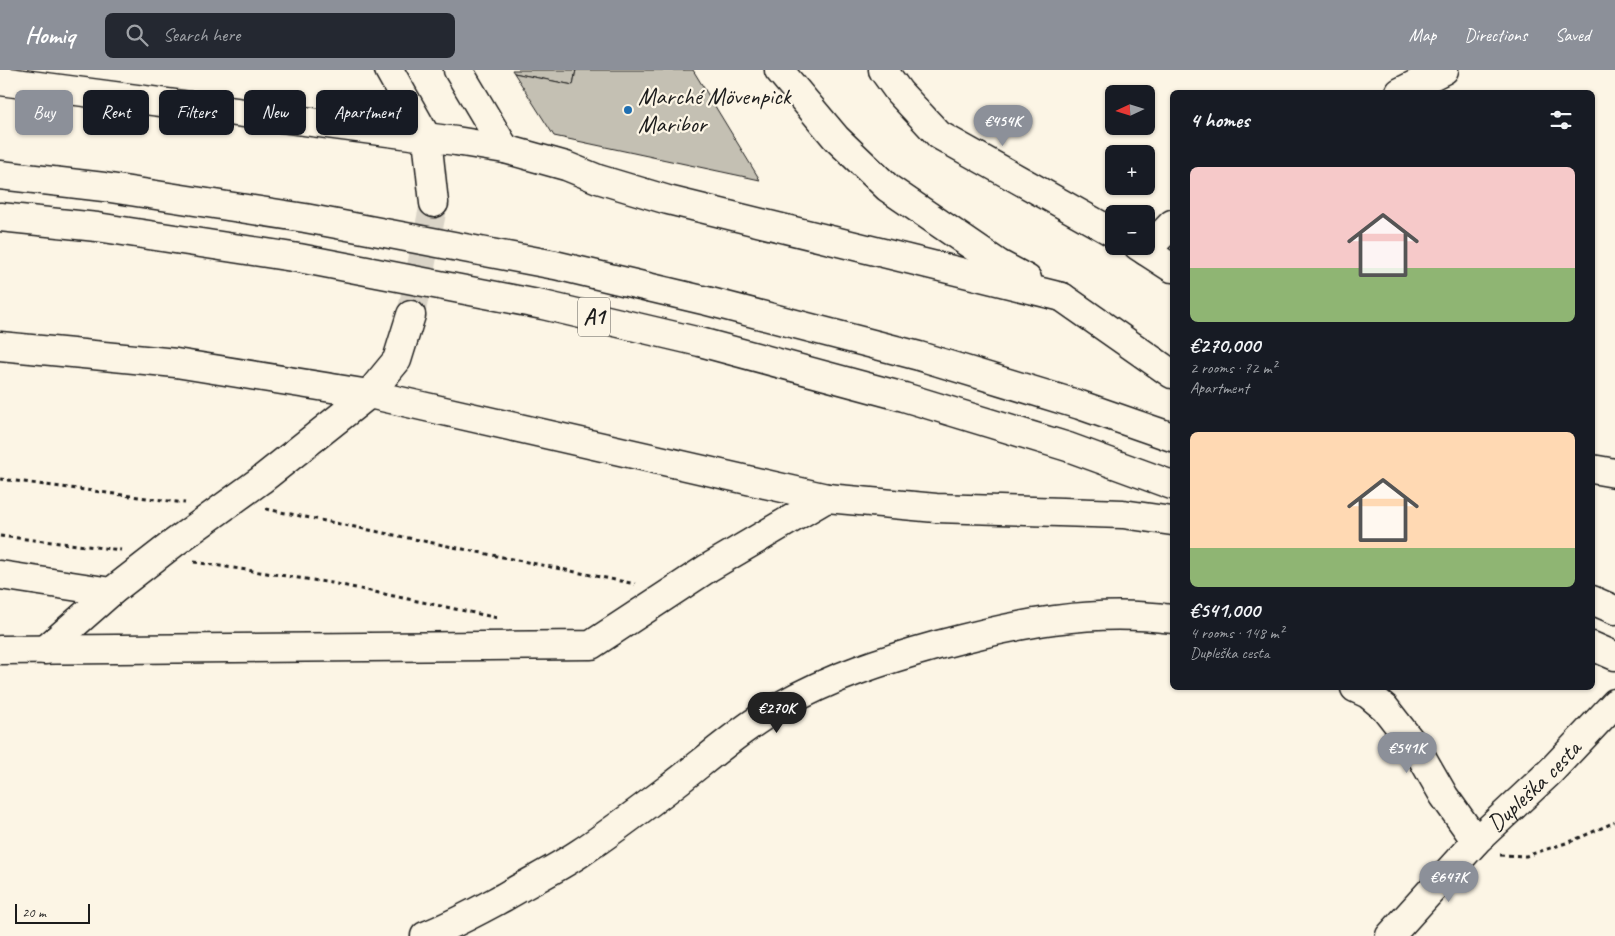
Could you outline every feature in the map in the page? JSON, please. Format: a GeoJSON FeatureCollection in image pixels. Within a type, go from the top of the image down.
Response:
{"type":"FeatureCollection","features":[{"type":"Feature","properties":{"kind":"main road"},"geometry":{"type":"LineString","coordinates":[[388,70],[427,138],[434,204]]}},
{"type":"Feature","properties":{"kind":"main road"},"geometry":{"type":"LineString","coordinates":[[458,70],[505,149]]}},
{"type":"Feature","properties":{"kind":"main road"},"geometry":{"type":"LineString","coordinates":[[779,70],[836,138],[888,188],[999,264],[1062,297],[1170,373]]}},
{"type":"Feature","properties":{"kind":"main road"},"geometry":{"type":"LineString","coordinates":[[883,70],[899,92],[939,135],[1105,228]]}},
{"type":"Feature","properties":{"kind":"main road"},"geometry":{"type":"LineString","coordinates":[[1404,90],[1444,70]]}},
{"type":"Feature","properties":{"kind":"main road"},"geometry":{"type":"LineString","coordinates":[[0,81],[505,149],[566,166],[598,179],[668,200],[1062,297]]}},
{"type":"Feature","properties":{"kind":"main road","name":"A1"},"geometry":{"type":"LineString","coordinates":[[0,175],[104,187],[295,217],[555,265],[707,301],[919,356],[1080,404],[1170,436]]}},
{"type":"Feature","properties":{"kind":"main road","name":"A1"},"geometry":{"type":"LineString","coordinates":[[0,216],[97,227],[299,258],[543,306],[700,342],[904,397],[1068,447],[1170,484]]}},
{"type":"Feature","properties":{"kind":"main road"},"geometry":{"type":"LineString","coordinates":[[1155,238],[1170,226]]}},
{"type":"Feature","properties":{"kind":"main road"},"geometry":{"type":"LineString","coordinates":[[1151,255],[1170,267]]}},
{"type":"Feature","properties":{"kind":"main road"},"geometry":{"type":"LineString","coordinates":[[45,650],[111,592],[261,480],[369,394],[397,360],[411,315]]}},
{"type":"Feature","properties":{"kind":"main road"},"geometry":{"type":"LineString","coordinates":[[0,346],[176,363],[369,394],[827,498],[936,508],[1123,514],[1170,521]]}},
{"type":"Feature","properties":{"kind":"main road"},"geometry":{"type":"LineString","coordinates":[[1595,470],[1615,473]]}},
{"type":"Feature","properties":{"kind":"main road"},"geometry":{"type":"LineString","coordinates":[[0,650],[591,645],[708,568],[827,498]]}},
{"type":"Feature","properties":{"kind":"main road"},"geometry":{"type":"LineString","coordinates":[[0,575],[111,592]]}},
{"type":"Feature","properties":{"kind":"main road"},"geometry":{"type":"LineString","coordinates":[[425,936],[452,925],[579,854],[667,790],[747,728],[781,705],[827,682],[880,662],[969,637],[1027,624],[1074,617],[1111,615],[1170,619]]}},
{"type":"Feature","properties":{"kind":"main road"},"geometry":{"type":"LineString","coordinates":[[1595,647],[1615,656]]}},
{"type":"Feature","properties":{"kind":"main road"},"geometry":{"type":"LineString","coordinates":[[1359,690],[1368,694],[1385,708],[1417,749],[1444,796],[1476,841]]}},
{"type":"Feature","properties":{"kind":"main road","name":"Dupleška cesta"},"geometry":{"type":"LineString","coordinates":[[1390,936],[1476,841],[1551,771],[1615,703]]}},
{"type":"Feature","properties":{"kind":"path"},"geometry":{"type":"LineString","coordinates":[[0,479],[223,507]]}},
{"type":"Feature","properties":{"kind":"path"},"geometry":{"type":"LineString","coordinates":[[266,509],[672,592]]}},
{"type":"Feature","properties":{"kind":"path"},"geometry":{"type":"LineString","coordinates":[[0,536],[132,552],[152,560]]}},
{"type":"Feature","properties":{"kind":"path"},"geometry":{"type":"LineString","coordinates":[[184,560],[332,583],[504,619]]}},
{"type":"Feature","properties":{"kind":"path"},"geometry":{"type":"LineString","coordinates":[[1476,841],[1499,855],[1526,856],[1572,841],[1615,822]]}},
{"type":"Feature","properties":{"kind":"building"},"geometry":{"type":"Polygon","coordinates":[[[512,70],[576,70],[573,85],[514,73],[512,70]]]}},
{"type":"Feature","properties":{"kind":"building","name":"Marché Mövenpick Maribor"},"geometry":{"type":"Polygon","coordinates":[[[576,70],[693,70],[760,180],[554,136],[514,73],[573,85],[576,70]]]}},
{"type":"Feature","properties":{"kind":"tunnel"},"geometry":{"type":"LineString","coordinates":[[411,315],[434,203]]}},
{"type":"Feature","properties":{"kind":"place","name":"Marché Mövenpick Maribor"},"geometry":{"type":"Point","coordinates":[628,110]}}]}
